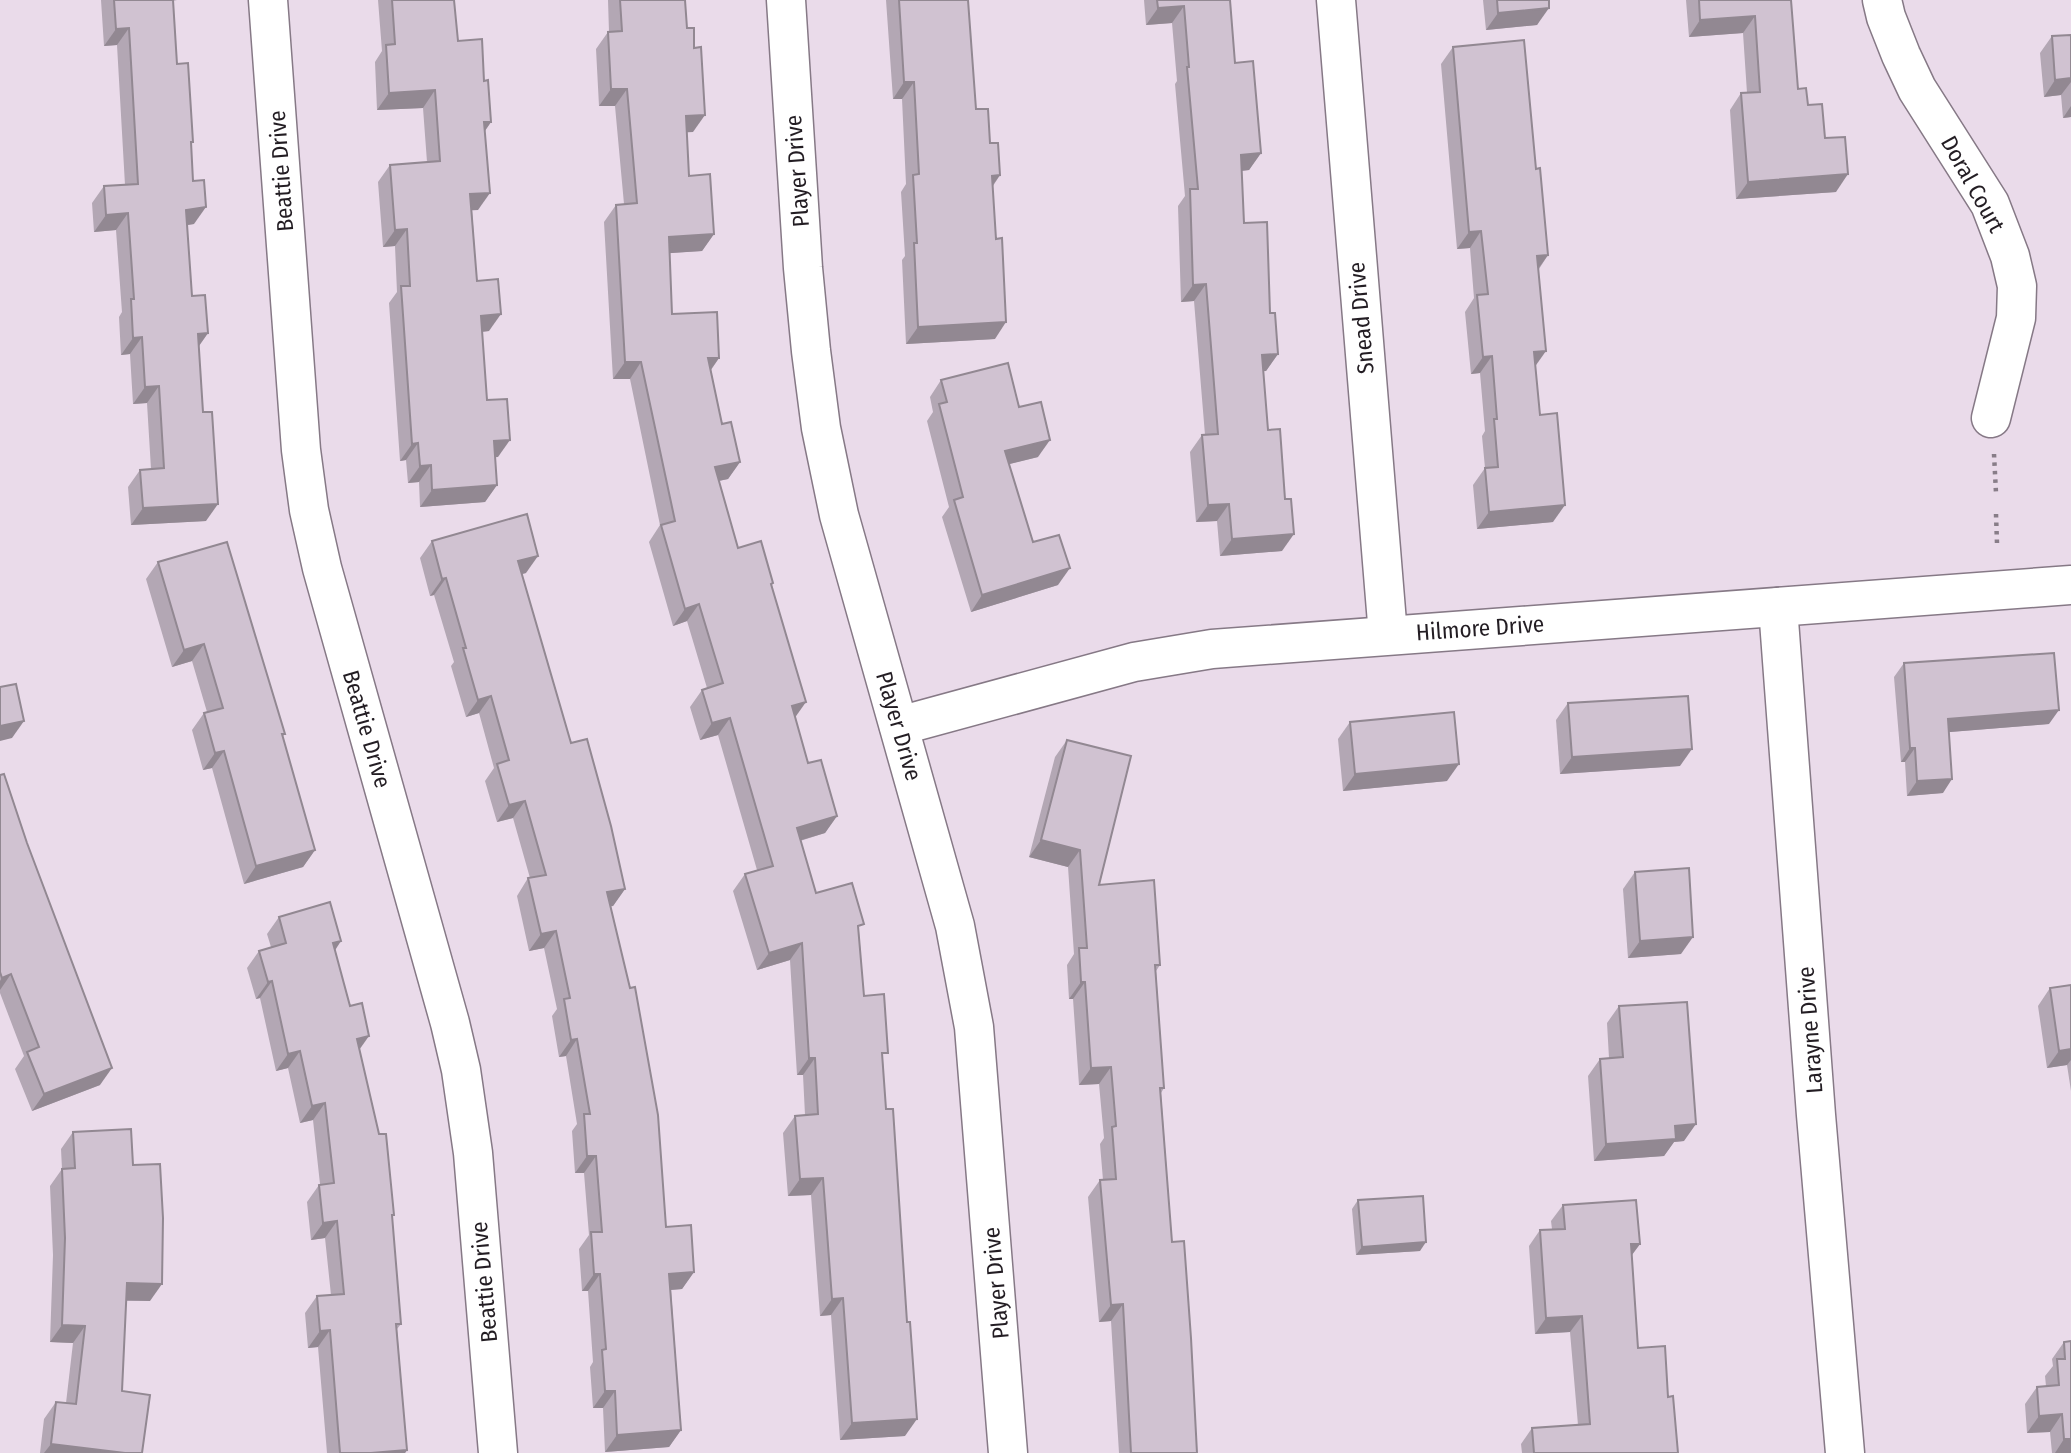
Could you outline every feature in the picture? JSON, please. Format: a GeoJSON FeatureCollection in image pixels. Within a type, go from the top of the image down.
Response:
{"type":"FeatureCollection","features":[{"type":"Feature","properties":{"kind":"street","name":"Beattie Drive"},"geometry":{"type":"LineString","coordinates":[[268,0],[301,450],[309,510],[331,604],[461,1070],[473,1153],[498,1453]]}},
{"type":"Feature","properties":{"kind":"street","name":"Player Drive"},"geometry":{"type":"LineString","coordinates":[[786,0],[803,268],[821,428],[839,514],[956,926],[975,1027],[1006,1399],[1008,1453]]}},
{"type":"Feature","properties":{"kind":"street","name":"Snead Drive"},"geometry":{"type":"LineString","coordinates":[[1336,0],[1388,635]]}},
{"type":"Feature","properties":{"kind":"street","name":"Doral Court"},"geometry":{"type":"LineString","coordinates":[[1882,0],[1886,18],[1917,89],[1990,204],[2010,256],[2017,286],[2017,318],[1992,418]]}},
{"type":"Feature","properties":{"kind":"street","name":"Hilmore Drive"},"geometry":{"type":"LineString","coordinates":[[899,726],[1133,662],[1212,649],[2071,585]]}},
{"type":"Feature","properties":{"kind":"street","name":"Larayne Drive"},"geometry":{"type":"LineString","coordinates":[[1779,607],[1816,1115],[1845,1453]]}},
{"type":"Feature","properties":{"kind":"path"},"geometry":{"type":"LineString","coordinates":[[1996,514],[1997,543]]}},
{"type":"Feature","properties":{"kind":"building"},"geometry":{"type":"Polygon","coordinates":[[[114,0],[173,0],[177,64],[188,63],[193,181],[204,180],[206,207],[186,210],[192,296],[205,295],[208,333],[198,334],[203,412],[212,412],[218,504],[143,508],[140,470],[164,468],[159,386],[145,387],[142,337],[133,338],[131,299],[134,299],[128,213],[106,215],[104,186],[138,184],[129,28],[116,29],[114,0]]]}},
{"type":"Feature","properties":{"kind":"building"},"geometry":{"type":"Polygon","coordinates":[[[392,0],[454,0],[458,41],[482,39],[484,81],[488,80],[491,122],[484,122],[490,193],[470,194],[477,281],[498,279],[501,314],[481,316],[487,400],[507,399],[510,440],[494,441],[497,485],[432,490],[431,465],[420,466],[418,443],[412,444],[401,286],[410,286],[407,229],[395,230],[390,165],[440,161],[435,90],[389,93],[386,45],[395,44],[392,0]]]}},
{"type":"Feature","properties":{"kind":"building"},"geometry":{"type":"Polygon","coordinates":[[[620,0],[685,0],[687,28],[694,28],[694,48],[701,47],[705,115],[686,116],[689,176],[710,174],[714,234],[669,237],[672,314],[717,312],[719,358],[708,358],[722,424],[731,422],[740,462],[715,467],[738,548],[761,541],[806,702],[792,706],[808,763],[821,760],[837,816],[797,828],[816,893],[852,883],[864,924],[858,926],[864,996],[884,994],[888,1053],[882,1053],[886,1109],[893,1109],[907,1322],[910,1322],[917,1419],[852,1423],[843,1298],[832,1299],[823,1178],[800,1179],[795,1116],[818,1114],[815,1058],[809,1058],[802,943],[769,953],[745,874],[773,866],[730,718],[712,723],[702,690],[723,683],[699,604],[685,609],[661,525],[675,521],[641,362],[625,362],[616,205],[637,203],[627,89],[611,89],[608,32],[622,31],[620,0]]]}},
{"type":"Feature","properties":{"kind":"building"},"geometry":{"type":"Polygon","coordinates":[[[899,0],[968,0],[976,109],[988,109],[990,143],[998,143],[1000,175],[992,176],[996,239],[1002,238],[1006,322],[918,327],[913,175],[919,174],[914,82],[904,82],[899,0]]]}},
{"type":"Feature","properties":{"kind":"building"},"geometry":{"type":"Polygon","coordinates":[[[1157,0],[1230,0],[1235,63],[1253,61],[1261,153],[1241,155],[1244,223],[1267,222],[1270,313],[1275,313],[1278,354],[1262,355],[1268,430],[1280,429],[1285,499],[1291,499],[1294,534],[1232,539],[1229,504],[1208,505],[1202,435],[1218,434],[1206,284],[1193,285],[1190,189],[1198,189],[1184,6],[1158,8],[1157,0]]]}},
{"type":"Feature","properties":{"kind":"building"},"geometry":{"type":"Polygon","coordinates":[[[1497,0],[1549,0],[1549,8],[1498,13],[1497,0]]]}},
{"type":"Feature","properties":{"kind":"building"},"geometry":{"type":"Polygon","coordinates":[[[1699,0],[1791,0],[1798,89],[1806,88],[1808,105],[1822,104],[1825,138],[1845,137],[1848,174],[1748,182],[1741,93],[1760,92],[1755,16],[1700,20],[1699,0]]]}},
{"type":"Feature","properties":{"kind":"building"},"geometry":{"type":"Polygon","coordinates":[[[2071,35],[2071,78],[2055,80],[2052,36],[2071,35]]]}},
{"type":"Feature","properties":{"kind":"building"},"geometry":{"type":"Polygon","coordinates":[[[1524,40],[1536,169],[1540,168],[1548,255],[1537,256],[1546,351],[1534,352],[1540,415],[1557,413],[1565,505],[1489,512],[1485,468],[1498,467],[1494,419],[1497,419],[1492,356],[1483,357],[1477,295],[1488,294],[1481,231],[1469,232],[1453,47],[1524,40]]]}},
{"type":"Feature","properties":{"kind":"building"},"geometry":{"type":"Polygon","coordinates":[[[1008,363],[1019,407],[1041,402],[1050,440],[1005,451],[1033,542],[1059,535],[1070,568],[982,595],[954,500],[963,497],[939,404],[947,402],[941,380],[1008,363]]]}},
{"type":"Feature","properties":{"kind":"building"},"geometry":{"type":"Polygon","coordinates":[[[527,514],[538,556],[518,561],[571,743],[587,739],[625,889],[607,892],[630,988],[635,987],[658,1115],[666,1227],[691,1225],[694,1272],[669,1274],[681,1430],[617,1435],[615,1391],[605,1391],[602,1350],[606,1349],[600,1274],[594,1274],[591,1232],[602,1232],[596,1156],[587,1156],[584,1114],[590,1114],[577,1039],[571,1040],[564,999],[570,998],[556,931],[541,934],[528,878],[546,875],[525,801],[509,805],[497,764],[509,760],[491,696],[478,700],[446,578],[442,579],[432,541],[527,514]]]}},
{"type":"Feature","properties":{"kind":"building"},"geometry":{"type":"Polygon","coordinates":[[[227,542],[285,734],[282,734],[315,850],[256,866],[224,751],[215,753],[204,713],[223,708],[204,644],[184,650],[158,562],[227,542]]]}},
{"type":"Feature","properties":{"kind":"building"},"geometry":{"type":"Polygon","coordinates":[[[2054,653],[2059,710],[1948,719],[1952,779],[1917,781],[1915,748],[1910,748],[1904,663],[2054,653]]]}},
{"type":"Feature","properties":{"kind":"building"},"geometry":{"type":"Polygon","coordinates":[[[16,684],[24,721],[0,726],[0,687],[16,684]]]}},
{"type":"Feature","properties":{"kind":"building"},"geometry":{"type":"Polygon","coordinates":[[[1688,696],[1692,749],[1572,757],[1568,703],[1688,696]]]}},
{"type":"Feature","properties":{"kind":"building"},"geometry":{"type":"Polygon","coordinates":[[[1454,712],[1459,764],[1355,774],[1350,722],[1454,712]]]}},
{"type":"Feature","properties":{"kind":"building"},"geometry":{"type":"Polygon","coordinates":[[[1067,740],[1131,756],[1099,885],[1154,880],[1160,965],[1155,965],[1164,1088],[1160,1088],[1172,1242],[1184,1241],[1197,1453],[1131,1453],[1123,1304],[1111,1305],[1100,1180],[1116,1179],[1112,1127],[1116,1126],[1111,1067],[1091,1068],[1085,982],[1081,982],[1079,948],[1087,948],[1080,850],[1041,840],[1067,740]]]}},
{"type":"Feature","properties":{"kind":"building"},"geometry":{"type":"Polygon","coordinates":[[[4,774],[27,843],[112,1068],[44,1094],[27,1052],[39,1047],[11,974],[2,978],[0,972],[0,775],[4,774]]]}},
{"type":"Feature","properties":{"kind":"building"},"geometry":{"type":"Polygon","coordinates":[[[1689,868],[1693,937],[1640,941],[1635,872],[1689,868]]]}},
{"type":"Feature","properties":{"kind":"building"},"geometry":{"type":"Polygon","coordinates":[[[330,902],[341,941],[333,943],[350,1006],[362,1003],[369,1036],[357,1039],[379,1134],[386,1134],[401,1324],[396,1324],[407,1450],[340,1453],[330,1330],[320,1331],[317,1296],[344,1294],[337,1221],[323,1223],[319,1185],[334,1183],[325,1103],[312,1106],[300,1051],[288,1054],[272,981],[268,982],[259,951],[286,943],[279,917],[330,902]]]}},
{"type":"Feature","properties":{"kind":"building"},"geometry":{"type":"Polygon","coordinates":[[[2071,985],[2071,1049],[2059,1051],[2050,988],[2071,985]]]}},
{"type":"Feature","properties":{"kind":"building"},"geometry":{"type":"Polygon","coordinates":[[[1687,1002],[1696,1124],[1675,1126],[1676,1139],[1606,1144],[1600,1059],[1623,1057],[1619,1006],[1687,1002]]]}},
{"type":"Feature","properties":{"kind":"building"},"geometry":{"type":"Polygon","coordinates":[[[131,1129],[133,1165],[160,1164],[163,1218],[162,1284],[127,1283],[122,1391],[150,1395],[142,1453],[51,1444],[56,1402],[76,1404],[85,1326],[62,1325],[65,1238],[62,1169],[75,1168],[73,1132],[131,1129]]]}},
{"type":"Feature","properties":{"kind":"building"},"geometry":{"type":"Polygon","coordinates":[[[1423,1196],[1426,1242],[1362,1247],[1358,1200],[1423,1196]]]}},
{"type":"Feature","properties":{"kind":"building"},"geometry":{"type":"Polygon","coordinates":[[[1636,1200],[1640,1244],[1631,1244],[1638,1348],[1665,1346],[1668,1397],[1673,1396],[1678,1453],[1534,1453],[1532,1428],[1590,1424],[1582,1316],[1546,1318],[1540,1230],[1565,1229],[1563,1205],[1636,1200]]]}},
{"type":"Feature","properties":{"kind":"building"},"geometry":{"type":"Polygon","coordinates":[[[2071,1341],[2071,1439],[2064,1439],[2062,1414],[2039,1416],[2037,1387],[2059,1385],[2057,1359],[2065,1359],[2064,1342],[2071,1341]]]}}]}
